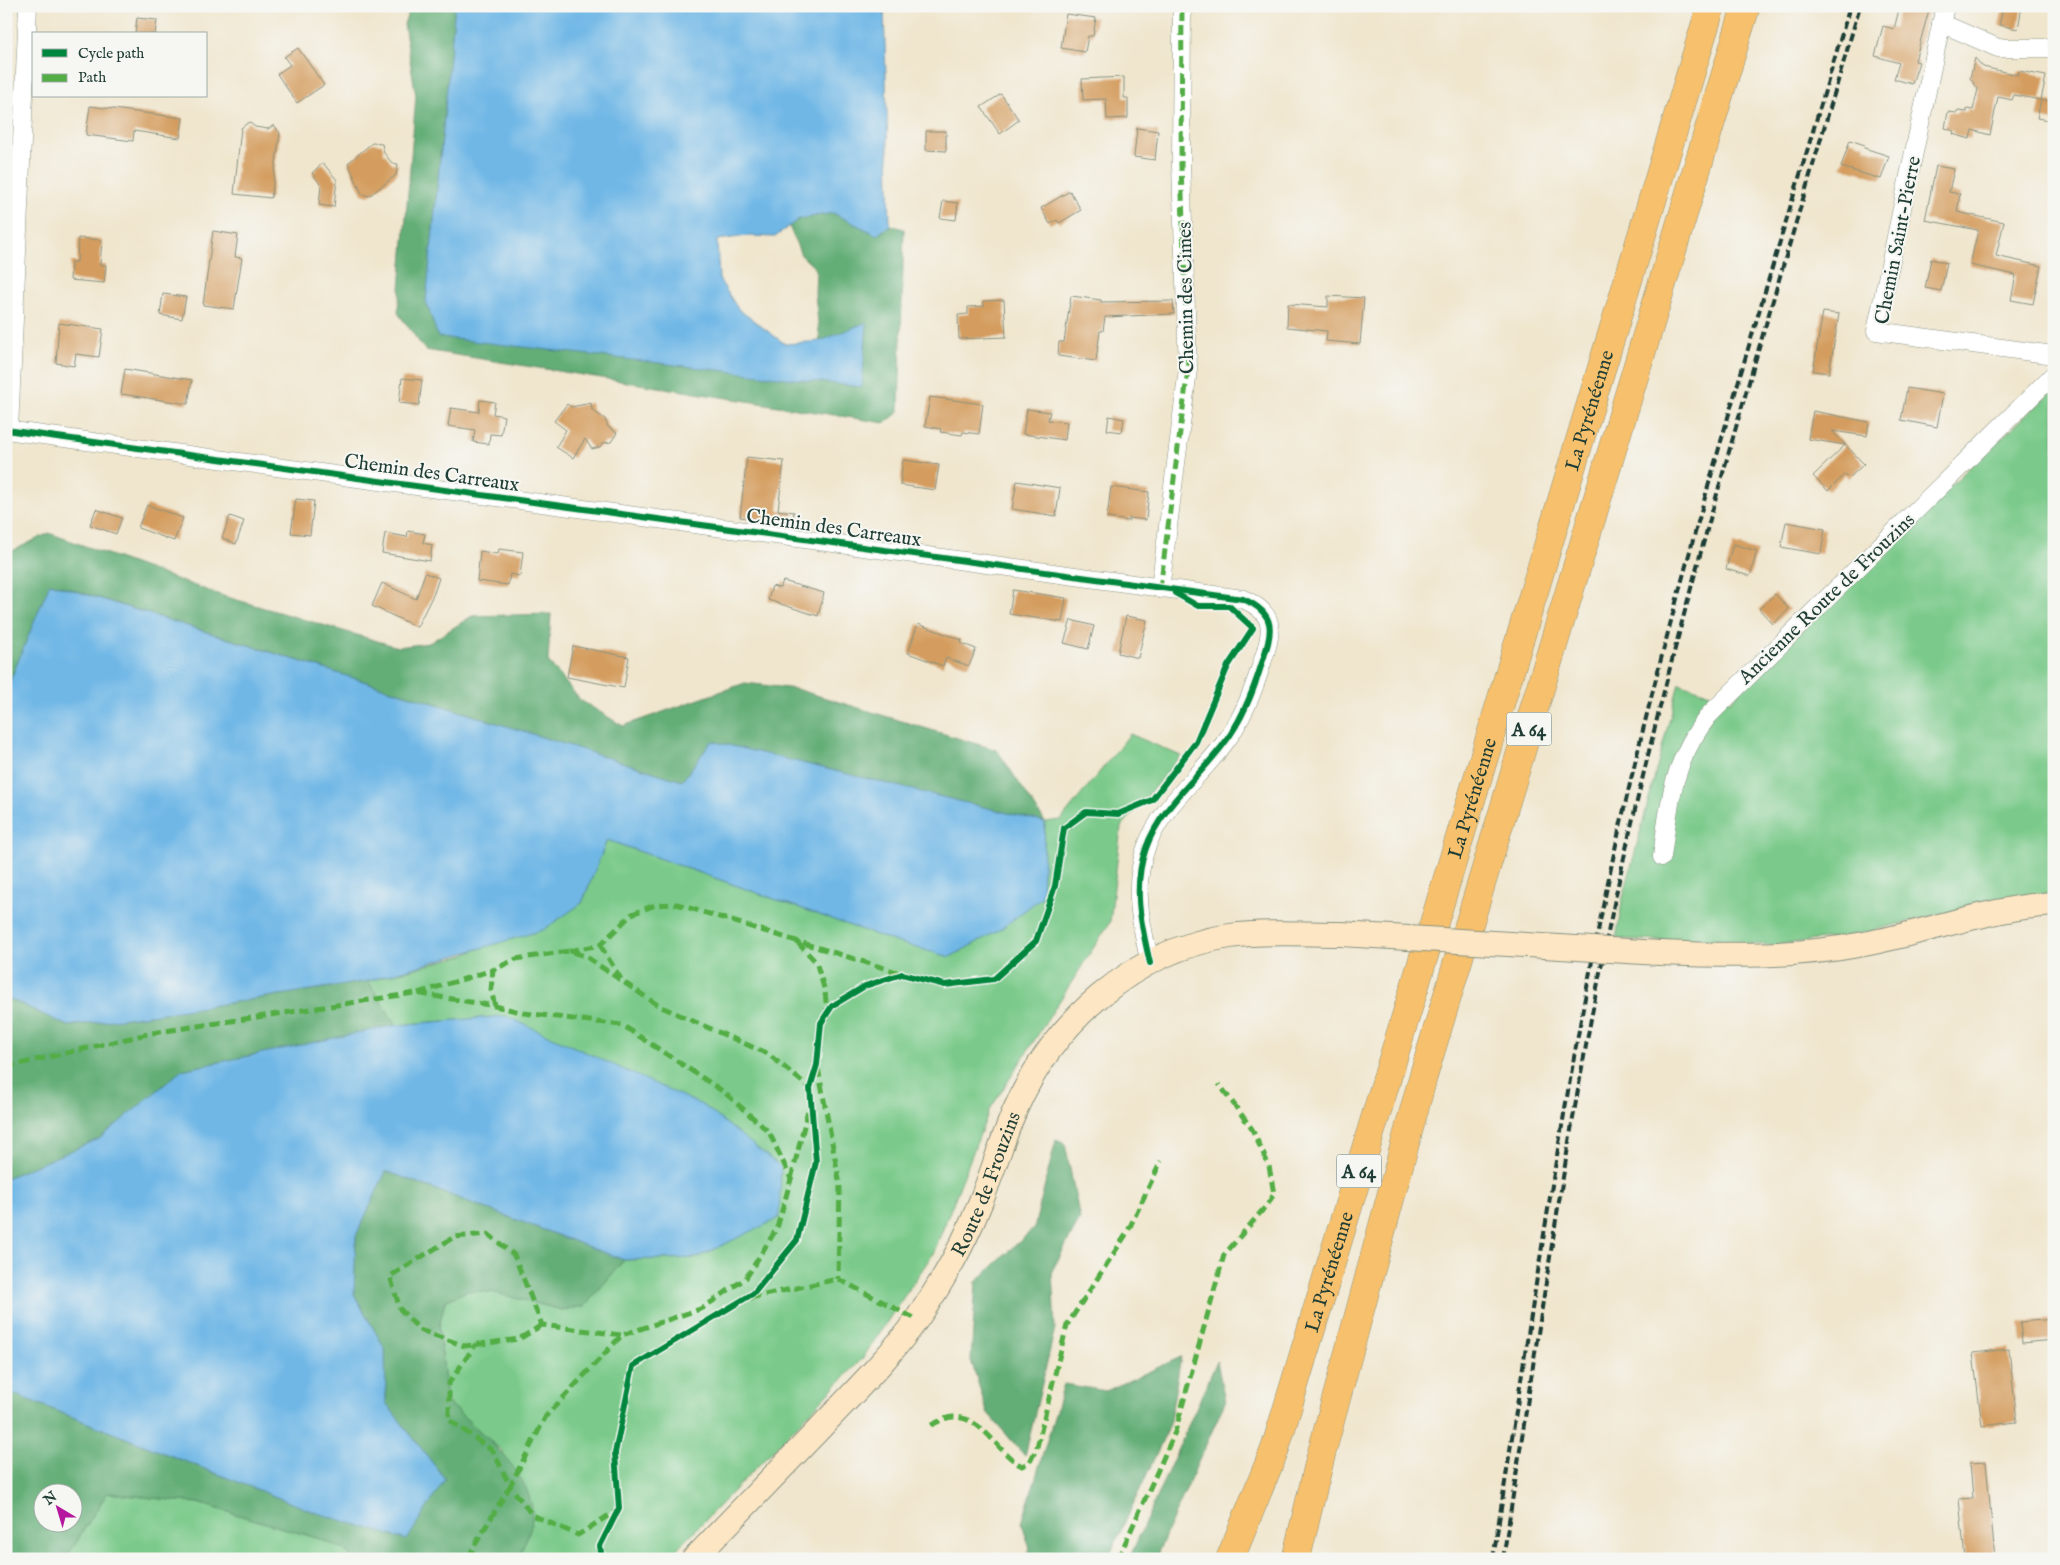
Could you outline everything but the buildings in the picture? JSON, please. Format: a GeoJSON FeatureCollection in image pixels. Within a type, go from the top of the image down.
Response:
{"type":"FeatureCollection","features":[{"type":"Feature","properties":{"kind":"highway","name":"La Pyrénéenne"},"geometry":{"type":"LineString","coordinates":[[1230,1559],[1278,1439],[1711,6]]}},
{"type":"Feature","properties":{"kind":"highway","name":"La Pyrénéenne"},"geometry":{"type":"LineString","coordinates":[[1296,1559],[1321,1456],[1423,1077],[1746,6]]}},
{"type":"Feature","properties":{"kind":"main road","name":"Route de Frouzins"},"geometry":{"type":"LineString","coordinates":[[694,1559],[860,1386],[902,1337],[929,1300],[971,1225],[1015,1111],[1045,1055],[1060,1035],[1093,1002],[1113,986],[1150,963],[1190,946],[1230,936],[1288,933],[1341,934],[1660,953],[1750,955],[1814,952],[1867,944],[1997,912],[2054,904]]}},
{"type":"Feature","properties":{"kind":"street"},"geometry":{"type":"LineString","coordinates":[[8,430],[28,6]]}},
{"type":"Feature","properties":{"kind":"street","name":"Chemin des Cimes"},"geometry":{"type":"LineString","coordinates":[[1160,589],[1188,369],[1181,165],[1182,6]]}},
{"type":"Feature","properties":{"kind":"street"},"geometry":{"type":"LineString","coordinates":[[1943,15],[1998,48],[2054,48]]}},
{"type":"Feature","properties":{"kind":"street","name":"Chemin Saint-Pierre"},"geometry":{"type":"LineString","coordinates":[[1943,15],[1876,331],[2054,355]]}},
{"type":"Feature","properties":{"kind":"street","name":"Ancienne Route de Frouzins"},"geometry":{"type":"LineString","coordinates":[[1662,857],[1672,786],[1679,764],[1690,742],[1709,715],[2054,374]]}},
{"type":"Feature","properties":{"kind":"street","name":"Chemin des Carreaux"},"geometry":{"type":"LineString","coordinates":[[8,430],[1243,599],[1259,606],[1269,619],[1271,635],[1255,686],[1242,716],[1225,743],[1154,829],[1146,848],[1139,877],[1138,902],[1150,963]]}},
{"type":"Feature","properties":{"kind":"green space"},"geometry":{"type":"Polygon","coordinates":[[[411,6],[455,6],[426,301],[861,387],[867,323],[820,341],[815,294],[816,269],[801,255],[789,226],[799,219],[833,213],[877,235],[890,225],[904,229],[899,412],[885,423],[425,350],[398,313],[416,96],[404,24],[411,6]]]}},
{"type":"Feature","properties":{"kind":"green space"},"geometry":{"type":"Polygon","coordinates":[[[2054,390],[2054,894],[2007,898],[1849,936],[1776,945],[1616,939],[1622,902],[1679,683],[1730,701],[1977,460],[2054,390]]]}},
{"type":"Feature","properties":{"kind":"green space"},"geometry":{"type":"Polygon","coordinates":[[[49,533],[220,595],[398,647],[429,643],[472,616],[551,614],[548,661],[580,700],[623,726],[745,683],[796,689],[997,750],[1045,822],[712,741],[682,781],[51,583],[6,691],[6,554],[49,533]]]}},
{"type":"Feature","properties":{"kind":"green space"},"geometry":{"type":"Polygon","coordinates":[[[1130,734],[1181,756],[1121,827],[1110,922],[989,1111],[934,1252],[862,1359],[667,1559],[518,1559],[532,1519],[502,1451],[447,1402],[439,1327],[445,1301],[467,1291],[492,1292],[562,1310],[585,1306],[624,1260],[696,1258],[507,1016],[396,1025],[368,981],[464,955],[582,903],[607,840],[899,943],[1042,897],[1045,822],[1061,820],[1130,734]]]}},
{"type":"Feature","properties":{"kind":"green space"},"geometry":{"type":"Polygon","coordinates":[[[368,981],[396,1025],[182,1070],[99,1139],[6,1178],[6,997],[68,1026],[172,1012],[368,981]]]}},
{"type":"Feature","properties":{"kind":"green space"},"geometry":{"type":"Polygon","coordinates":[[[1056,1140],[1065,1144],[1080,1219],[1052,1271],[1055,1328],[1025,1456],[987,1412],[971,1360],[976,1282],[1034,1228],[1056,1140]]]}},
{"type":"Feature","properties":{"kind":"green space"},"geometry":{"type":"Polygon","coordinates":[[[386,1171],[624,1260],[585,1306],[562,1310],[492,1292],[467,1291],[445,1301],[439,1327],[447,1402],[474,1425],[515,1469],[525,1486],[531,1502],[531,1524],[518,1559],[354,1559],[343,1549],[320,1539],[198,1503],[107,1493],[68,1555],[43,1559],[6,1559],[6,1391],[317,1513],[445,1479],[386,1403],[385,1349],[354,1294],[356,1236],[386,1171]]]}},
{"type":"Feature","properties":{"kind":"green space"},"geometry":{"type":"Polygon","coordinates":[[[1181,1357],[1169,1426],[1108,1559],[1024,1559],[1030,1549],[1022,1523],[1064,1384],[1106,1391],[1181,1357]]]}},
{"type":"Feature","properties":{"kind":"green space"},"geometry":{"type":"Polygon","coordinates":[[[1217,1361],[1225,1402],[1155,1559],[1129,1559],[1217,1361]]]}},
{"type":"Feature","properties":{"kind":"green space"},"geometry":{"type":"Polygon","coordinates":[[[107,1493],[198,1503],[320,1539],[343,1549],[354,1559],[43,1559],[68,1555],[107,1493]]]}},
{"type":"Feature","properties":{"kind":"water"},"geometry":{"type":"Polygon","coordinates":[[[455,6],[884,6],[890,225],[877,235],[833,213],[799,219],[775,237],[747,236],[717,240],[719,279],[738,309],[785,344],[820,341],[867,322],[862,387],[438,337],[426,301],[455,6]]]}},
{"type":"Feature","properties":{"kind":"water"},"geometry":{"type":"Polygon","coordinates":[[[50,583],[682,781],[712,741],[1045,822],[1042,897],[1001,929],[950,957],[899,943],[607,840],[582,903],[543,930],[368,981],[172,1012],[68,1026],[6,997],[6,691],[50,583]]]}},
{"type":"Feature","properties":{"kind":"water"},"geometry":{"type":"Polygon","coordinates":[[[506,1016],[704,1106],[781,1167],[779,1218],[696,1258],[624,1260],[386,1171],[356,1236],[354,1294],[385,1349],[386,1403],[445,1479],[407,1540],[317,1513],[6,1391],[6,1178],[99,1139],[182,1070],[396,1025],[506,1016]]]}},
{"type":"Feature","properties":{"kind":"railway"},"geometry":{"type":"LineString","coordinates":[[1493,1559],[1565,1109],[1598,929],[1617,840],[1642,735],[1697,526],[1850,6]]}},
{"type":"Feature","properties":{"kind":"railway"},"geometry":{"type":"LineString","coordinates":[[1503,1559],[1575,1108],[1591,1019],[1628,840],[1653,735],[1708,526],[1860,6]]}},
{"type":"Feature","properties":{"kind":"marked path"},"geometry":{"type":"LineString","coordinates":[[1160,589],[1188,369],[1181,165],[1182,6]]}},
{"type":"Feature","properties":{"kind":"marked path"},"geometry":{"type":"LineString","coordinates":[[569,951],[600,945],[632,914],[655,905],[677,904],[900,973]]}},
{"type":"Feature","properties":{"kind":"marked path"},"geometry":{"type":"LineString","coordinates":[[797,942],[816,962],[825,991],[827,1013]]}},
{"type":"Feature","properties":{"kind":"marked path"},"geometry":{"type":"LineString","coordinates":[[600,945],[621,979]]}},
{"type":"Feature","properties":{"kind":"marked path"},"geometry":{"type":"LineString","coordinates":[[495,1006],[491,990],[493,970],[516,959],[569,951],[585,956],[659,1006],[768,1054],[810,1088],[810,1090]]}},
{"type":"Feature","properties":{"kind":"marked path"},"geometry":{"type":"LineString","coordinates":[[418,993],[493,970]]}},
{"type":"Feature","properties":{"kind":"marked path"},"geometry":{"type":"LineString","coordinates":[[6,1067],[152,1033],[415,993],[495,1006],[524,1013],[622,1025],[724,1092],[769,1132],[791,1179],[777,1228],[746,1278],[703,1308],[622,1335],[546,1416],[510,1486],[532,1515],[578,1535],[617,1510]]}},
{"type":"Feature","properties":{"kind":"marked path"},"geometry":{"type":"LineString","coordinates":[[818,1068],[840,1185],[838,1279]]}},
{"type":"Feature","properties":{"kind":"marked path"},"geometry":{"type":"LineString","coordinates":[[1118,1559],[1175,1432],[1224,1255],[1267,1205],[1274,1194],[1269,1166],[1252,1129],[1219,1084]]}},
{"type":"Feature","properties":{"kind":"marked path"},"geometry":{"type":"LineString","coordinates":[[791,1179],[808,1110]]}},
{"type":"Feature","properties":{"kind":"marked path"},"geometry":{"type":"LineString","coordinates":[[931,1425],[950,1417],[964,1419],[982,1429],[1005,1453],[1022,1466],[1030,1462],[1037,1447],[1067,1325],[1127,1233],[1161,1161]]}},
{"type":"Feature","properties":{"kind":"marked path"},"geometry":{"type":"LineString","coordinates":[[542,1325],[519,1339],[465,1346],[420,1330],[400,1309],[390,1276],[454,1237],[488,1234],[514,1255],[542,1325],[622,1335]]}},
{"type":"Feature","properties":{"kind":"marked path"},"geometry":{"type":"LineString","coordinates":[[750,1298],[838,1279],[916,1319]]}},
{"type":"Feature","properties":{"kind":"marked path"},"geometry":{"type":"LineString","coordinates":[[472,1559],[472,1550],[510,1486],[493,1451],[449,1420],[449,1383],[476,1344]]}},
{"type":"Feature","properties":{"kind":"cycle path"},"geometry":{"type":"LineString","coordinates":[[6,430],[1243,599],[1262,611],[1267,618],[1270,633],[1268,642],[1259,674],[1236,726],[1230,736],[1160,820],[1146,848],[1139,877],[1139,906],[1150,963]]}},
{"type":"Feature","properties":{"kind":"cycle path"},"geometry":{"type":"LineString","coordinates":[[602,1559],[600,1546],[619,1508],[615,1453],[633,1366],[754,1293],[797,1240],[816,1162],[810,1088],[817,1065],[821,1023],[832,1006],[865,986],[902,974],[945,985],[994,979],[1036,941],[1055,886],[1064,828],[1086,812],[1118,814],[1152,800],[1196,742],[1228,666],[1253,628],[1229,606],[1198,606],[1175,593]]}}]}
